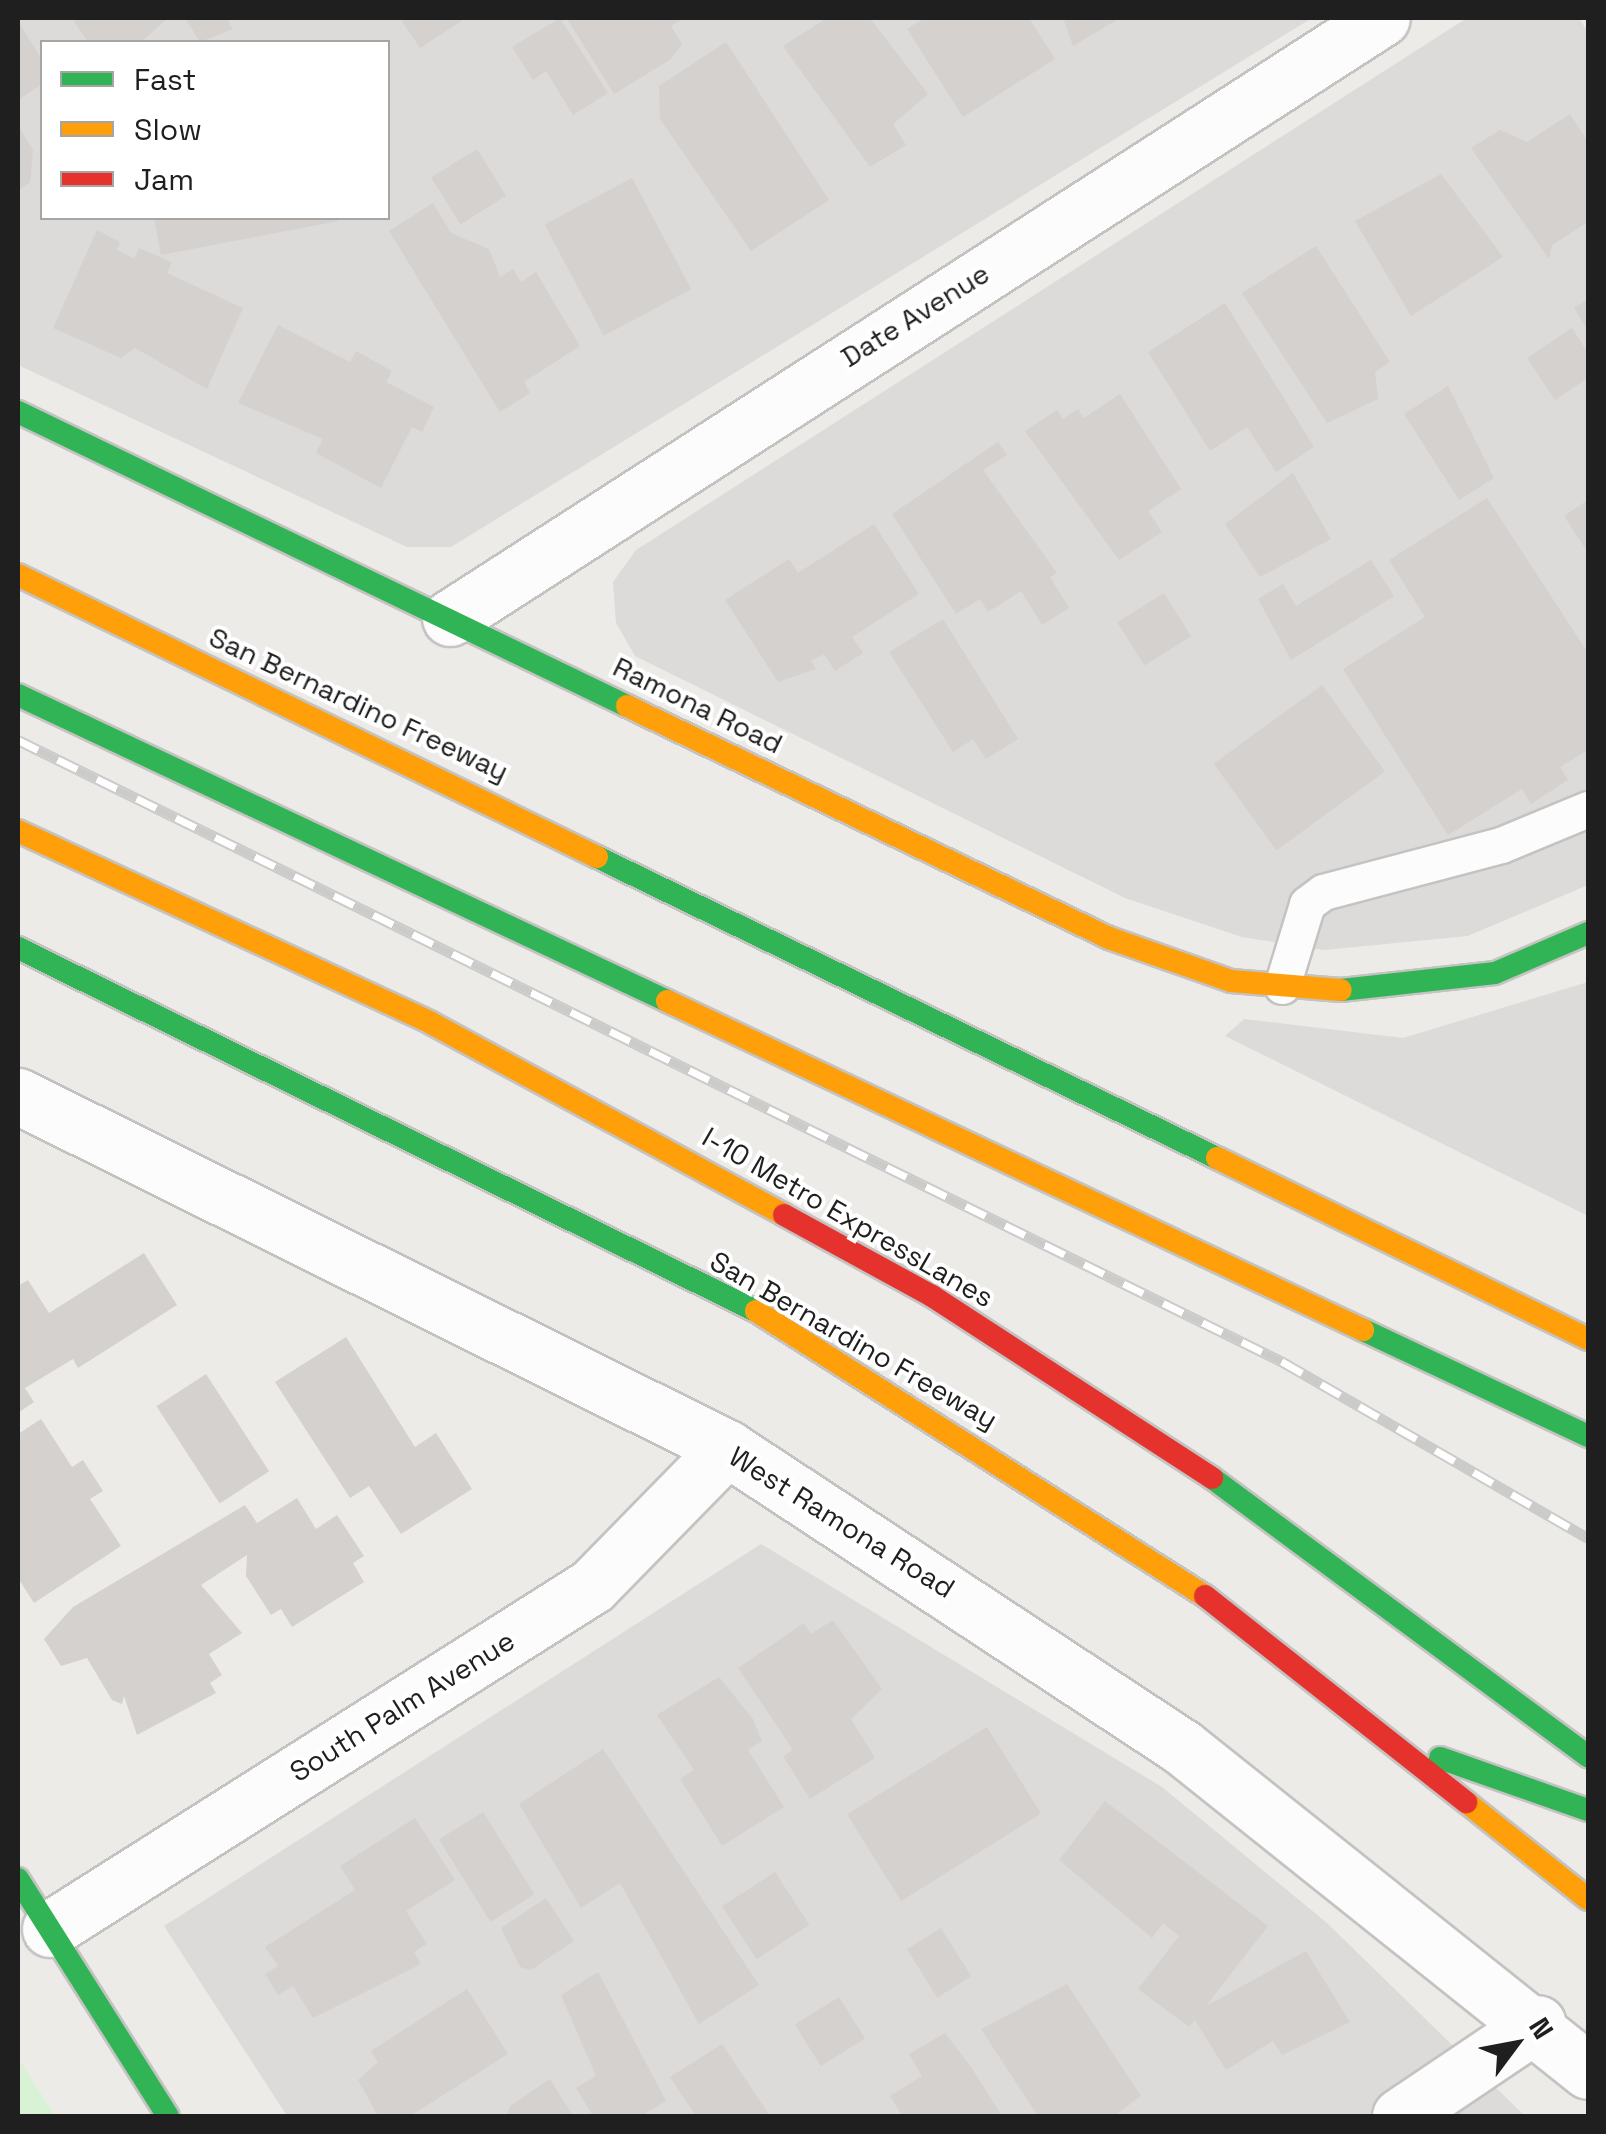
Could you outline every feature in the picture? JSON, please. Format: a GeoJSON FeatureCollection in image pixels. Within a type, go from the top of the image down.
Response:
{"type":"FeatureCollection","features":[{"type":"Feature","properties":{"kind":"main road","name":"Ramona Road"},"geometry":{"type":"LineString","coordinates":[[18,412],[1109,938],[1231,981],[1370,992],[1495,973],[1588,933]]}},
{"type":"Feature","properties":{"kind":"main road","name":"San Bernardino Freeway"},"geometry":{"type":"LineString","coordinates":[[18,575],[1588,1340]]}},
{"type":"Feature","properties":{"kind":"main road"},"geometry":{"type":"LineString","coordinates":[[18,695],[1588,1436]]}},
{"type":"Feature","properties":{"kind":"main road","name":"I-10 Metro ExpressLanes"},"geometry":{"type":"LineString","coordinates":[[18,831],[432,1024],[932,1296],[1276,1520],[1588,1756]]}},
{"type":"Feature","properties":{"kind":"main road","name":"San Bernardino Freeway"},"geometry":{"type":"LineString","coordinates":[[18,948],[768,1317],[1056,1495],[1404,1745],[1588,1899]]}},
{"type":"Feature","properties":{"kind":"main road"},"geometry":{"type":"LineString","coordinates":[[1404,1745],[1588,1810]]}},
{"type":"Feature","properties":{"kind":"main road"},"geometry":{"type":"LineString","coordinates":[[18,1879],[168,2116]]}},
{"type":"Feature","properties":{"kind":"street","name":"Date Avenue"},"geometry":{"type":"LineString","coordinates":[[450,618],[1382,18]]}},
{"type":"Feature","properties":{"kind":"street","name":"West Ramona Road"},"geometry":{"type":"LineString","coordinates":[[18,1096],[727,1448],[1182,1747],[1538,2022],[1588,2072]]}},
{"type":"Feature","properties":{"kind":"street","name":"South Palm Avenue"},"geometry":{"type":"LineString","coordinates":[[50,1929],[592,1586],[727,1448]]}},
{"type":"Feature","properties":{"kind":"street"},"geometry":{"type":"LineString","coordinates":[[1400,2116],[1538,2022]]}},
{"type":"Feature","properties":{"kind":"lane"},"geometry":{"type":"LineString","coordinates":[[1282,986],[1307,904],[1323,892],[1501,845],[1588,809]]}},
{"type":"Feature","properties":{"kind":"shaded area"},"geometry":{"type":"Polygon","coordinates":[[[18,18],[1312,18],[451,547],[407,547],[18,365],[18,18]]]}},
{"type":"Feature","properties":{"kind":"shaded area"},"geometry":{"type":"Polygon","coordinates":[[[1467,18],[1579,18],[1588,32],[1588,885],[1468,936],[1324,950],[1242,937],[1125,898],[635,656],[616,623],[613,582],[636,550],[1467,18]]]}},
{"type":"Feature","properties":{"kind":"shaded area"},"geometry":{"type":"Polygon","coordinates":[[[1588,982],[1588,1216],[1225,1036],[1244,1019],[1403,1038],[1588,982]]]}},
{"type":"Feature","properties":{"kind":"shaded area"},"geometry":{"type":"Polygon","coordinates":[[[761,1544],[1162,1787],[1327,1923],[1525,2116],[287,2116],[164,1926],[761,1544]]]}},
{"type":"Feature","properties":{"kind":"green space"},"geometry":{"type":"Polygon","coordinates":[[[18,2058],[55,2116],[18,2116],[18,2058]]]}},
{"type":"Feature","properties":{"kind":"building"},"geometry":{"type":"Polygon","coordinates":[[[72,18],[168,18],[143,40],[87,40],[72,18]]]}},
{"type":"Feature","properties":{"kind":"building"},"geometry":{"type":"Polygon","coordinates":[[[185,18],[226,18],[233,29],[205,40],[199,40],[185,18]]]}},
{"type":"Feature","properties":{"kind":"building"},"geometry":{"type":"Polygon","coordinates":[[[400,18],[466,18],[420,48],[400,18]]]}},
{"type":"Feature","properties":{"kind":"building"},"geometry":{"type":"Polygon","coordinates":[[[560,18],[608,93],[573,115],[546,71],[533,80],[512,47],[560,18]]]}},
{"type":"Feature","properties":{"kind":"building"},"geometry":{"type":"Polygon","coordinates":[[[685,18],[671,26],[682,44],[671,59],[614,94],[568,20],[685,18]]]}},
{"type":"Feature","properties":{"kind":"building"},"geometry":{"type":"Polygon","coordinates":[[[827,18],[870,18],[928,94],[893,124],[906,145],[870,167],[783,46],[827,18]]]}},
{"type":"Feature","properties":{"kind":"building"},"geometry":{"type":"Polygon","coordinates":[[[924,18],[1029,18],[1055,59],[963,117],[907,29],[924,18]]]}},
{"type":"Feature","properties":{"kind":"building"},"geometry":{"type":"Polygon","coordinates":[[[1063,18],[1120,18],[1073,46],[1063,18]]]}},
{"type":"Feature","properties":{"kind":"building"},"geometry":{"type":"Polygon","coordinates":[[[18,21],[40,57],[40,85],[18,100],[18,21]]]}},
{"type":"Feature","properties":{"kind":"building"},"geometry":{"type":"Polygon","coordinates":[[[726,42],[829,200],[751,251],[660,119],[659,86],[726,42]]]}},
{"type":"Feature","properties":{"kind":"building"},"geometry":{"type":"Polygon","coordinates":[[[1570,114],[1588,142],[1588,222],[1552,245],[1549,259],[1471,148],[1500,130],[1527,142],[1570,114]]]}},
{"type":"Feature","properties":{"kind":"building"},"geometry":{"type":"Polygon","coordinates":[[[18,125],[33,150],[30,182],[18,191],[18,125]]]}},
{"type":"Feature","properties":{"kind":"building"},"geometry":{"type":"Polygon","coordinates":[[[477,149],[506,196],[460,224],[431,178],[477,149]]]}},
{"type":"Feature","properties":{"kind":"building"},"geometry":{"type":"Polygon","coordinates":[[[1441,174],[1503,257],[1411,316],[1355,221],[1441,174]]]}},
{"type":"Feature","properties":{"kind":"building"},"geometry":{"type":"Polygon","coordinates":[[[632,178],[691,289],[604,336],[545,224],[632,178]]]}},
{"type":"Feature","properties":{"kind":"building"},"geometry":{"type":"Polygon","coordinates":[[[433,203],[451,233],[489,249],[500,277],[513,269],[521,282],[536,272],[580,346],[524,382],[530,393],[500,412],[389,231],[433,203]]]}},
{"type":"Feature","properties":{"kind":"building"},"geometry":{"type":"Polygon","coordinates":[[[154,220],[338,221],[161,255],[154,220]]]}},
{"type":"Feature","properties":{"kind":"building"},"geometry":{"type":"Polygon","coordinates":[[[97,230],[120,242],[117,250],[134,259],[139,248],[172,262],[167,273],[243,308],[207,389],[135,348],[121,358],[53,328],[97,230]]]}},
{"type":"Feature","properties":{"kind":"building"},"geometry":{"type":"Polygon","coordinates":[[[1316,246],[1390,362],[1375,372],[1378,399],[1327,423],[1242,293],[1316,246]]]}},
{"type":"Feature","properties":{"kind":"building"},"geometry":{"type":"Polygon","coordinates":[[[1588,299],[1588,331],[1574,308],[1588,299]]]}},
{"type":"Feature","properties":{"kind":"building"},"geometry":{"type":"Polygon","coordinates":[[[1225,303],[1314,447],[1276,472],[1247,427],[1210,451],[1148,352],[1225,303]]]}},
{"type":"Feature","properties":{"kind":"building"},"geometry":{"type":"Polygon","coordinates":[[[278,325],[350,362],[356,351],[392,371],[386,382],[434,407],[422,432],[412,427],[381,488],[316,453],[323,439],[238,403],[278,325]]]}},
{"type":"Feature","properties":{"kind":"building"},"geometry":{"type":"Polygon","coordinates":[[[1572,328],[1588,353],[1588,378],[1555,400],[1527,358],[1572,328]]]}},
{"type":"Feature","properties":{"kind":"building"},"geometry":{"type":"Polygon","coordinates":[[[1448,386],[1494,478],[1459,500],[1404,414],[1448,386]]]}},
{"type":"Feature","properties":{"kind":"building"},"geometry":{"type":"Polygon","coordinates":[[[1120,394],[1181,489],[1148,511],[1162,532],[1119,560],[1025,431],[1057,410],[1063,419],[1078,409],[1084,418],[1120,394]]]}},
{"type":"Feature","properties":{"kind":"building"},"geometry":{"type":"Polygon","coordinates":[[[998,442],[1007,455],[983,470],[1057,573],[1050,577],[1069,608],[1042,625],[1021,591],[988,612],[980,599],[956,614],[892,514],[998,442]]]}},
{"type":"Feature","properties":{"kind":"building"},"geometry":{"type":"Polygon","coordinates":[[[1293,473],[1331,539],[1260,577],[1225,524],[1293,473]]]}},
{"type":"Feature","properties":{"kind":"building"},"geometry":{"type":"Polygon","coordinates":[[[1487,498],[1588,653],[1588,750],[1560,767],[1568,780],[1531,804],[1522,789],[1448,835],[1343,669],[1425,617],[1389,560],[1487,498]]]}},
{"type":"Feature","properties":{"kind":"building"},"geometry":{"type":"Polygon","coordinates":[[[1588,500],[1588,553],[1564,516],[1588,500]]]}},
{"type":"Feature","properties":{"kind":"building"},"geometry":{"type":"Polygon","coordinates":[[[874,524],[919,594],[852,637],[863,653],[835,671],[824,654],[811,661],[816,669],[778,682],[725,600],[789,559],[798,573],[874,524]]]}},
{"type":"Feature","properties":{"kind":"building"},"geometry":{"type":"Polygon","coordinates":[[[1371,560],[1394,596],[1291,660],[1258,599],[1283,584],[1296,606],[1371,560]]]}},
{"type":"Feature","properties":{"kind":"building"},"geometry":{"type":"Polygon","coordinates":[[[1164,593],[1191,636],[1144,665],[1117,622],[1164,593]]]}},
{"type":"Feature","properties":{"kind":"building"},"geometry":{"type":"Polygon","coordinates":[[[943,619],[1018,739],[986,759],[973,739],[953,752],[889,652],[943,619]]]}},
{"type":"Feature","properties":{"kind":"building"},"geometry":{"type":"Polygon","coordinates":[[[1322,685],[1385,772],[1276,850],[1214,764],[1322,685]]]}},
{"type":"Feature","properties":{"kind":"building"},"geometry":{"type":"Polygon","coordinates":[[[144,1253],[177,1305],[78,1368],[73,1359],[25,1388],[34,1402],[18,1413],[18,1286],[28,1280],[49,1313],[144,1253]]]}},
{"type":"Feature","properties":{"kind":"building"},"geometry":{"type":"Polygon","coordinates":[[[346,1337],[415,1447],[436,1433],[472,1489],[401,1534],[369,1486],[350,1498],[275,1382],[346,1337]]]}},
{"type":"Feature","properties":{"kind":"building"},"geometry":{"type":"Polygon","coordinates":[[[206,1374],[269,1471],[220,1503],[157,1406],[206,1374]]]}},
{"type":"Feature","properties":{"kind":"building"},"geometry":{"type":"Polygon","coordinates":[[[41,1419],[72,1467],[83,1460],[103,1491],[90,1499],[121,1546],[34,1603],[18,1578],[18,1434],[41,1419]]]}},
{"type":"Feature","properties":{"kind":"building"},"geometry":{"type":"Polygon","coordinates":[[[297,1498],[316,1529],[337,1515],[364,1556],[353,1563],[364,1582],[292,1627],[281,1609],[271,1615],[246,1576],[247,1555],[201,1585],[242,1633],[209,1654],[222,1675],[210,1683],[216,1693],[137,1735],[124,1696],[122,1704],[112,1700],[87,1658],[61,1666],[44,1639],[73,1607],[245,1505],[257,1523],[297,1498]]]}},
{"type":"Feature","properties":{"kind":"building"},"geometry":{"type":"Polygon","coordinates":[[[833,1620],[882,1689],[851,1719],[875,1758],[810,1799],[783,1756],[793,1750],[738,1668],[804,1623],[811,1634],[833,1620]]]}},
{"type":"Feature","properties":{"kind":"building"},"geometry":{"type":"Polygon","coordinates":[[[719,1677],[753,1719],[762,1741],[748,1750],[784,1807],[722,1846],[680,1779],[694,1770],[657,1715],[719,1677]]]}},
{"type":"Feature","properties":{"kind":"building"},"geometry":{"type":"Polygon","coordinates":[[[987,1727],[1041,1814],[901,1901],[847,1814],[987,1727]]]}},
{"type":"Feature","properties":{"kind":"building"},"geometry":{"type":"Polygon","coordinates":[[[603,1749],[759,1985],[699,2024],[620,1883],[581,1908],[519,1804],[603,1749]]]}},
{"type":"Feature","properties":{"kind":"building"},"geometry":{"type":"Polygon","coordinates":[[[1105,1801],[1268,1926],[1206,2006],[1306,1951],[1350,2022],[1282,2055],[1273,2041],[1226,2070],[1195,2020],[1189,2027],[1138,1989],[1179,1936],[1163,1923],[1152,1938],[1059,1860],[1105,1801]]]}},
{"type":"Feature","properties":{"kind":"building"},"geometry":{"type":"Polygon","coordinates":[[[483,1812],[534,1894],[490,1922],[439,1840],[483,1812]]]}},
{"type":"Feature","properties":{"kind":"building"},"geometry":{"type":"Polygon","coordinates":[[[415,1818],[455,1880],[406,1911],[427,1944],[414,1952],[421,1964],[313,2018],[293,1986],[278,1995],[265,1974],[278,1966],[265,1947],[355,1890],[340,1866],[415,1818]]]}},
{"type":"Feature","properties":{"kind":"building"},"geometry":{"type":"Polygon","coordinates":[[[775,1872],[809,1925],[756,1959],[722,1906],[775,1872]]]}},
{"type":"Feature","properties":{"kind":"building"},"geometry":{"type":"Polygon","coordinates":[[[546,1898],[574,1941],[531,1970],[520,1967],[501,1928],[546,1898]]]}},
{"type":"Feature","properties":{"kind":"building"},"geometry":{"type":"Polygon","coordinates":[[[941,1928],[971,1976],[937,1998],[907,1949],[941,1928]]]}},
{"type":"Feature","properties":{"kind":"building"},"geometry":{"type":"Polygon","coordinates":[[[598,1972],[666,2101],[641,2116],[593,2116],[576,2088],[596,2076],[561,1995],[598,1972]]]}},
{"type":"Feature","properties":{"kind":"building"},"geometry":{"type":"Polygon","coordinates":[[[1067,1984],[1141,2096],[1114,2116],[1038,2116],[981,2029],[1067,1984]]]}},
{"type":"Feature","properties":{"kind":"building"},"geometry":{"type":"Polygon","coordinates":[[[467,1989],[508,2054],[410,2116],[378,2116],[358,2080],[378,2062],[371,2051],[467,1989]]]}},
{"type":"Feature","properties":{"kind":"building"},"geometry":{"type":"Polygon","coordinates":[[[839,1997],[865,2039],[821,2066],[795,2025],[839,1997]]]}},
{"type":"Feature","properties":{"kind":"building"},"geometry":{"type":"Polygon","coordinates":[[[945,2033],[1002,2116],[901,2114],[890,2096],[922,2076],[909,2054],[945,2033]]]}},
{"type":"Feature","properties":{"kind":"building"},"geometry":{"type":"Polygon","coordinates":[[[722,2044],[770,2116],[696,2116],[670,2077],[722,2044]]]}},
{"type":"Feature","properties":{"kind":"building"},"geometry":{"type":"Polygon","coordinates":[[[550,2079],[573,2116],[506,2116],[510,2106],[550,2079]]]}},
{"type":"Feature","properties":{"kind":"railway"},"geometry":{"type":"LineString","coordinates":[[18,740],[1283,1362],[1588,1538]]}},
{"type":"Feature","properties":{"kind":"traffic: fast"},"geometry":{"type":"LineString","coordinates":[[18,412],[627,706]]}},
{"type":"Feature","properties":{"kind":"traffic: fast"},"geometry":{"type":"LineString","coordinates":[[18,695],[667,1001]]}},
{"type":"Feature","properties":{"kind":"traffic: fast"},"geometry":{"type":"LineString","coordinates":[[597,857],[1217,1158]]}},
{"type":"Feature","properties":{"kind":"traffic: fast"},"geometry":{"type":"LineString","coordinates":[[1341,990],[1495,973],[1588,933]]}},
{"type":"Feature","properties":{"kind":"traffic: fast"},"geometry":{"type":"LineString","coordinates":[[18,948],[756,1311]]}},
{"type":"Feature","properties":{"kind":"traffic: fast"},"geometry":{"type":"LineString","coordinates":[[1363,1330],[1588,1436]]}},
{"type":"Feature","properties":{"kind":"traffic: fast"},"geometry":{"type":"LineString","coordinates":[[1212,1478],[1588,1756]]}},
{"type":"Feature","properties":{"kind":"traffic: fast"},"geometry":{"type":"LineString","coordinates":[[1440,1758],[1588,1810]]}},
{"type":"Feature","properties":{"kind":"traffic: fast"},"geometry":{"type":"LineString","coordinates":[[18,1879],[168,2116]]}},
{"type":"Feature","properties":{"kind":"traffic: slow"},"geometry":{"type":"LineString","coordinates":[[18,575],[597,857]]}},
{"type":"Feature","properties":{"kind":"traffic: slow"},"geometry":{"type":"LineString","coordinates":[[627,706],[1109,938],[1231,981],[1341,990]]}},
{"type":"Feature","properties":{"kind":"traffic: slow"},"geometry":{"type":"LineString","coordinates":[[18,831],[431,1023],[784,1215]]}},
{"type":"Feature","properties":{"kind":"traffic: slow"},"geometry":{"type":"LineString","coordinates":[[667,1001],[1363,1330]]}},
{"type":"Feature","properties":{"kind":"traffic: slow"},"geometry":{"type":"LineString","coordinates":[[1217,1158],[1588,1339]]}},
{"type":"Feature","properties":{"kind":"traffic: slow"},"geometry":{"type":"LineString","coordinates":[[756,1311],[1205,1596]]}},
{"type":"Feature","properties":{"kind":"traffic: slow"},"geometry":{"type":"LineString","coordinates":[[1466,1802],[1588,1899]]}},
{"type":"Feature","properties":{"kind":"traffic: jam"},"geometry":{"type":"LineString","coordinates":[[784,1215],[932,1296],[1212,1478]]}},
{"type":"Feature","properties":{"kind":"traffic: jam"},"geometry":{"type":"LineString","coordinates":[[1205,1596],[1466,1802]]}}]}
